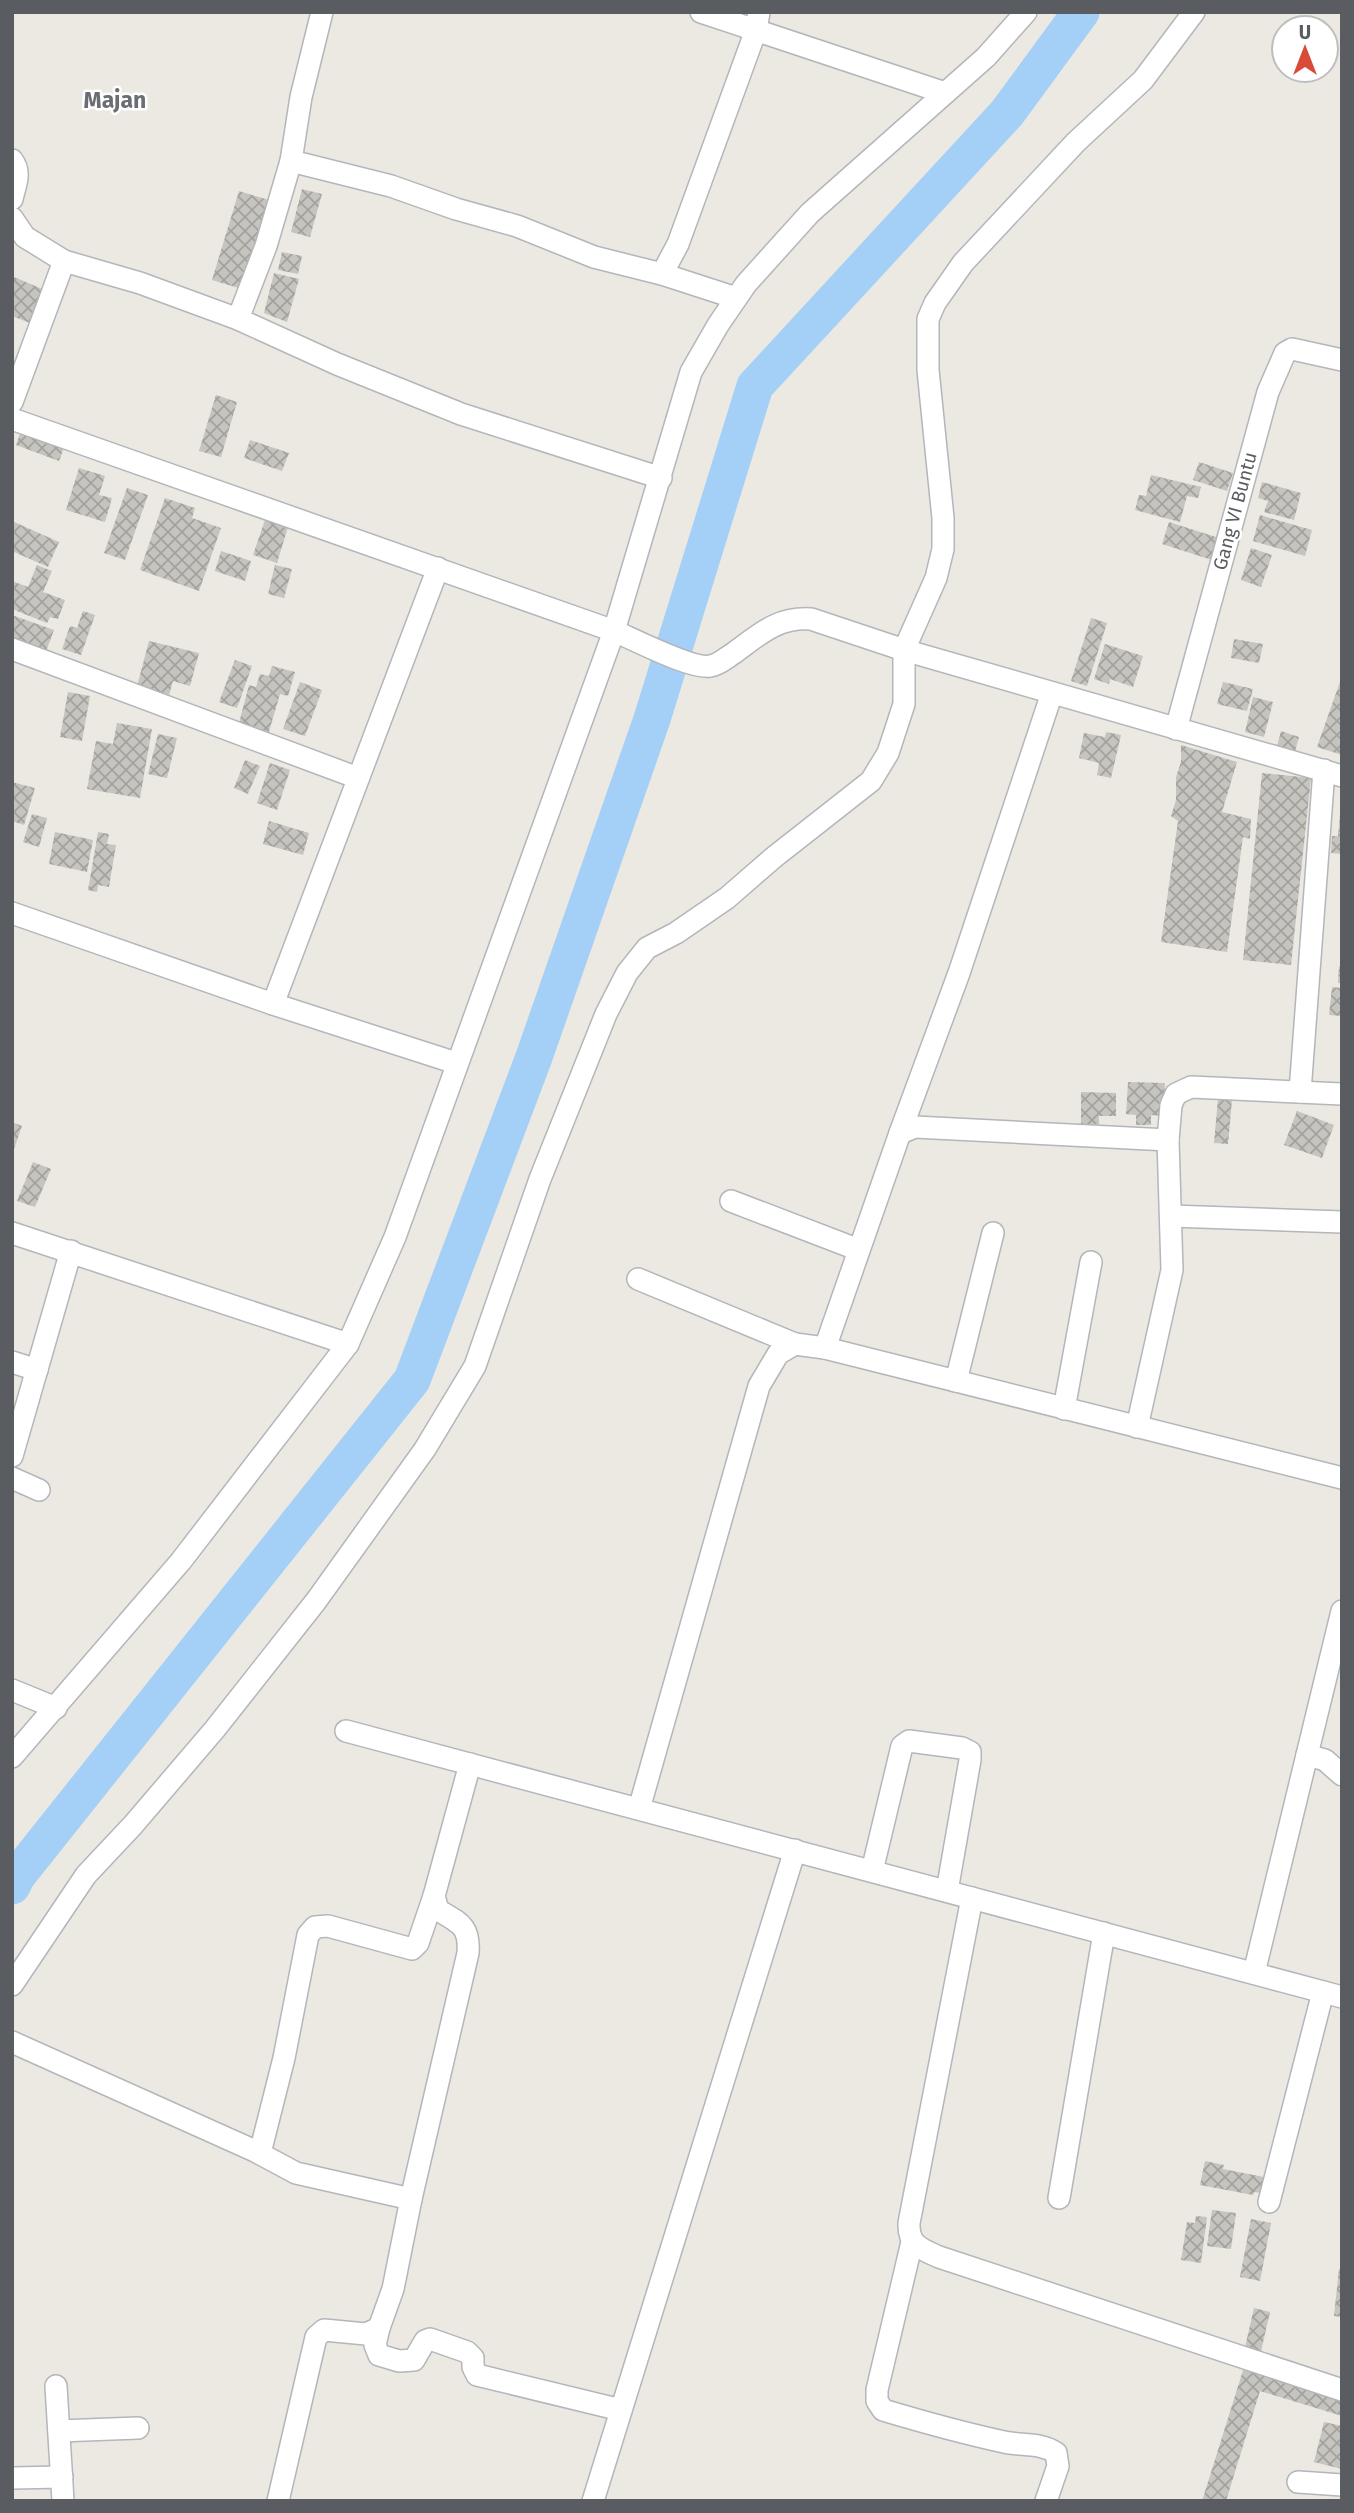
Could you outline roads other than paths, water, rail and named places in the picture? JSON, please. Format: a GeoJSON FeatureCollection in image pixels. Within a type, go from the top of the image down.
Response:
{"type":"FeatureCollection","features":[{"type":"Feature","properties":{"kind":"street"},"geometry":{"type":"LineString","coordinates":[[238,319],[266,246],[290,161],[301,97],[323,12]]}},
{"type":"Feature","properties":{"kind":"street"},"geometry":{"type":"LineString","coordinates":[[701,12],[758,21],[945,93]]}},
{"type":"Feature","properties":{"kind":"street"},"geometry":{"type":"LineString","coordinates":[[12,1757],[181,1561],[348,1344],[395,1237],[614,631],[691,372],[718,325],[746,285],[810,213],[986,57],[1026,12]]}},
{"type":"Feature","properties":{"kind":"street"},"geometry":{"type":"LineString","coordinates":[[12,1985],[86,1875],[133,1825],[215,1729],[316,1601],[425,1449],[475,1366],[540,1179],[606,1014],[627,973],[647,948],[676,933],[727,898],[871,781],[888,753],[904,704],[904,650],[936,578],[943,549],[943,518],[928,359],[928,319],[934,303],[963,264],[1057,162],[1143,79],[1194,12]]}},
{"type":"Feature","properties":{"kind":"street"},"geometry":{"type":"LineString","coordinates":[[662,274],[678,244],[758,21]]}},
{"type":"Feature","properties":{"kind":"street"},"geometry":{"type":"LineString","coordinates":[[12,160],[18,176],[12,199]]}},
{"type":"Feature","properties":{"kind":"street"},"geometry":{"type":"LineString","coordinates":[[290,161],[391,186],[456,209],[517,226],[594,257],[662,274],[736,298]]}},
{"type":"Feature","properties":{"kind":"street"},"geometry":{"type":"LineString","coordinates":[[12,218],[25,237],[64,261],[140,284],[238,319],[337,364],[461,414],[661,478]]}},
{"type":"Feature","properties":{"kind":"street"},"geometry":{"type":"LineString","coordinates":[[12,402],[64,261]]}},
{"type":"Feature","properties":{"kind":"street","name":"Gang VI Buntu"},"geometry":{"type":"LineString","coordinates":[[1176,729],[1268,391],[1285,353],[1293,349],[1342,360]]}},
{"type":"Feature","properties":{"kind":"street"},"geometry":{"type":"LineString","coordinates":[[12,419],[614,631],[691,664],[711,666],[772,625],[796,618],[811,619],[904,650],[1333,773],[1300,1091]]}},
{"type":"Feature","properties":{"kind":"street"},"geometry":{"type":"LineString","coordinates":[[273,1004],[438,568]]}},
{"type":"Feature","properties":{"kind":"street"},"geometry":{"type":"LineString","coordinates":[[12,649],[358,778]]}},
{"type":"Feature","properties":{"kind":"street"},"geometry":{"type":"LineString","coordinates":[[825,1348],[959,973],[1052,693]]}},
{"type":"Feature","properties":{"kind":"street"},"geometry":{"type":"LineString","coordinates":[[12,914],[273,1004],[456,1063]]}},
{"type":"Feature","properties":{"kind":"street"},"geometry":{"type":"LineString","coordinates":[[1137,1427],[1172,1270],[1168,1140],[1171,1105],[1176,1094],[1191,1087],[1342,1094]]}},
{"type":"Feature","properties":{"kind":"street"},"geometry":{"type":"LineString","coordinates":[[900,1133],[915,1127],[1168,1140]]}},
{"type":"Feature","properties":{"kind":"street"},"geometry":{"type":"LineString","coordinates":[[731,1201],[859,1250]]}},
{"type":"Feature","properties":{"kind":"street"},"geometry":{"type":"LineString","coordinates":[[1171,1216],[1342,1222]]}},
{"type":"Feature","properties":{"kind":"street"},"geometry":{"type":"LineString","coordinates":[[956,1381],[993,1233]]}},
{"type":"Feature","properties":{"kind":"street"},"geometry":{"type":"LineString","coordinates":[[12,1234],[71,1251],[348,1344]]}},
{"type":"Feature","properties":{"kind":"street"},"geometry":{"type":"LineString","coordinates":[[12,1456],[71,1251]]}},
{"type":"Feature","properties":{"kind":"street"},"geometry":{"type":"LineString","coordinates":[[1064,1409],[1091,1262]]}},
{"type":"Feature","properties":{"kind":"street"},"geometry":{"type":"LineString","coordinates":[[638,1279],[795,1344],[825,1348],[1342,1478]]}},
{"type":"Feature","properties":{"kind":"street"},"geometry":{"type":"LineString","coordinates":[[639,1809],[759,1386],[778,1354],[795,1344]]}},
{"type":"Feature","properties":{"kind":"street"},"geometry":{"type":"LineString","coordinates":[[12,1362],[37,1370]]}},
{"type":"Feature","properties":{"kind":"street"},"geometry":{"type":"LineString","coordinates":[[12,1478],[39,1490]]}},
{"type":"Feature","properties":{"kind":"street"},"geometry":{"type":"LineString","coordinates":[[1254,1973],[1342,1611]]}},
{"type":"Feature","properties":{"kind":"street"},"geometry":{"type":"LineString","coordinates":[[12,1690],[56,1708]]}},
{"type":"Feature","properties":{"kind":"street"},"geometry":{"type":"LineString","coordinates":[[346,1731],[1332,1995],[1269,2202]]}},
{"type":"Feature","properties":{"kind":"street"},"geometry":{"type":"LineString","coordinates":[[872,1871],[902,1746],[909,1741],[962,1748],[970,1752],[970,1760],[947,1891]]}},
{"type":"Feature","properties":{"kind":"street"},"geometry":{"type":"LineString","coordinates":[[1307,1755],[1325,1760],[1341,1774]]}},
{"type":"Feature","properties":{"kind":"street"},"geometry":{"type":"LineString","coordinates":[[260,2153],[285,2059],[308,1936],[314,1927],[328,1926],[412,1949],[418,1943],[434,1896],[470,1764]]}},
{"type":"Feature","properties":{"kind":"street"},"geometry":{"type":"LineString","coordinates":[[593,2501],[795,1850]]}},
{"type":"Feature","properties":{"kind":"street"},"geometry":{"type":"LineString","coordinates":[[434,1896],[439,1910],[463,1925],[469,1938],[468,1953],[393,2288],[375,2345],[379,2355],[399,2361],[414,2360],[425,2341],[430,2339],[467,2352],[473,2358],[477,2375],[621,2410]]}},
{"type":"Feature","properties":{"kind":"street"},"geometry":{"type":"LineString","coordinates":[[972,1898],[909,2223],[912,2242],[918,2248],[939,2257],[1342,2390]]}},
{"type":"Feature","properties":{"kind":"street"},"geometry":{"type":"LineString","coordinates":[[1059,2198],[1104,1933]]}},
{"type":"Feature","properties":{"kind":"street"},"geometry":{"type":"LineString","coordinates":[[12,2042],[260,2153],[296,2173],[411,2199]]}},
{"type":"Feature","properties":{"kind":"street"},"geometry":{"type":"LineString","coordinates":[[912,2242],[877,2390],[877,2401],[883,2410],[954,2431],[1013,2444],[1046,2446],[1056,2453],[1058,2466],[1046,2501]]}},
{"type":"Feature","properties":{"kind":"street"},"geometry":{"type":"LineString","coordinates":[[278,2501],[316,2337],[324,2330],[366,2334],[379,2329]]}},
{"type":"Feature","properties":{"kind":"street"},"geometry":{"type":"LineString","coordinates":[[56,2386],[63,2501]]}},
{"type":"Feature","properties":{"kind":"street"},"geometry":{"type":"LineString","coordinates":[[59,2431],[138,2428]]}},
{"type":"Feature","properties":{"kind":"street"},"geometry":{"type":"LineString","coordinates":[[12,2478],[62,2477]]}},
{"type":"Feature","properties":{"kind":"street"},"geometry":{"type":"LineString","coordinates":[[1298,2482],[1342,2485]]}},
{"type":"Feature","properties":{"kind":"waterway"},"geometry":{"type":"LineString","coordinates":[[12,1886],[17,1876],[412,1380],[534,1057],[652,719],[755,386],[1007,113],[1081,12]]}},
{"type":"Feature","properties":{"kind":"district","name":"Majan"},"geometry":{"type":"Point","coordinates":[115,100]}}]}
